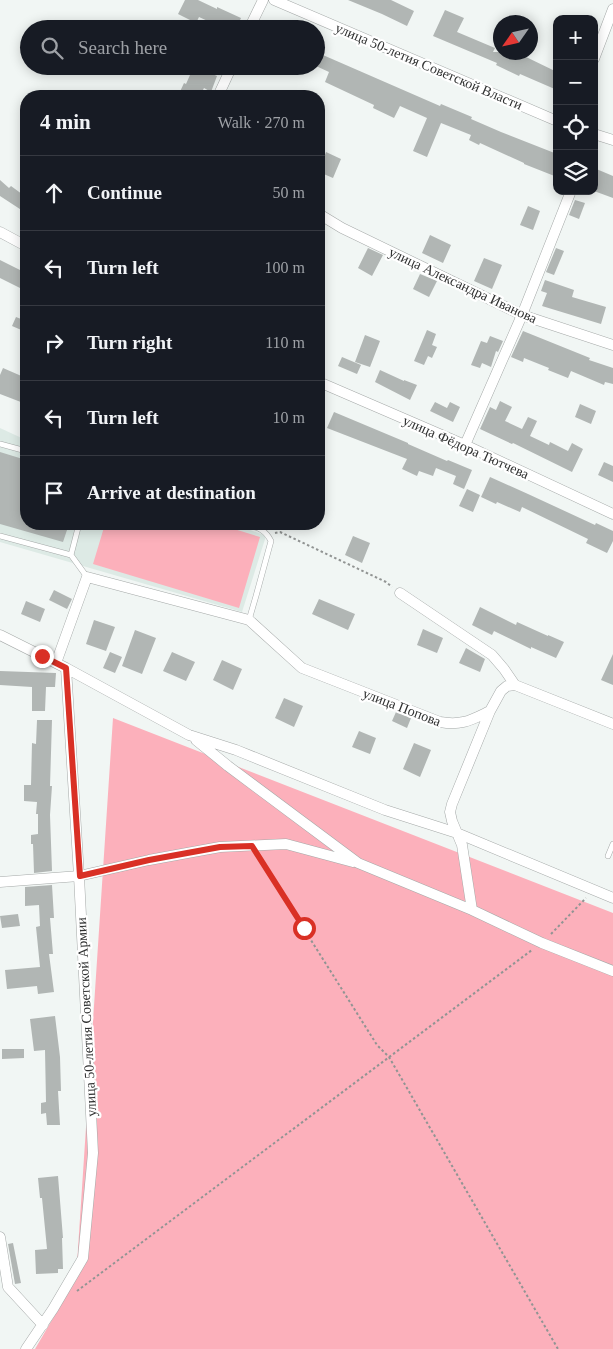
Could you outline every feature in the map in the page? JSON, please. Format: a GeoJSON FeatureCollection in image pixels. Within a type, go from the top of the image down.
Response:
{"type":"FeatureCollection","features":[{"type":"Feature","properties":{"kind":"street"},"geometry":{"type":"LineString","coordinates":[[253,20],[263,0]]}},
{"type":"Feature","properties":{"kind":"street","name":"улица 50-летия Советской Власти"},"geometry":{"type":"LineString","coordinates":[[275,0],[322,20]]}},
{"type":"Feature","properties":{"kind":"street"},"geometry":{"type":"LineString","coordinates":[[598,48],[613,9]]}},
{"type":"Feature","properties":{"kind":"street","name":"улица 50-летия Советской Власти"},"geometry":{"type":"LineString","coordinates":[[325,21],[553,119]]}},
{"type":"Feature","properties":{"kind":"street"},"geometry":{"type":"LineString","coordinates":[[221,90],[228,75]]}},
{"type":"Feature","properties":{"kind":"street"},"geometry":{"type":"LineString","coordinates":[[598,135],[613,140]]}},
{"type":"Feature","properties":{"kind":"street"},"geometry":{"type":"LineString","coordinates":[[465,445],[522,315],[569,195]]}},
{"type":"Feature","properties":{"kind":"street","name":"улица Александра Иванова"},"geometry":{"type":"LineString","coordinates":[[325,218],[342,228],[522,315],[613,344]]}},
{"type":"Feature","properties":{"kind":"street"},"geometry":{"type":"LineString","coordinates":[[0,232],[20,243]]}},
{"type":"Feature","properties":{"kind":"street","name":"улица Фёдора Тютчева"},"geometry":{"type":"LineString","coordinates":[[325,385],[465,445],[613,514]]}},
{"type":"Feature","properties":{"kind":"street"},"geometry":{"type":"LineString","coordinates":[[56,663],[87,577],[172,598],[249,620]]}},
{"type":"Feature","properties":{"kind":"street"},"geometry":{"type":"LineString","coordinates":[[400,594],[492,655],[504,668],[515,685]]}},
{"type":"Feature","properties":{"kind":"street","name":"улица Попова"},"geometry":{"type":"LineString","coordinates":[[249,620],[302,668],[440,722],[452,724],[464,722],[490,711]]}},
{"type":"Feature","properties":{"kind":"street"},"geometry":{"type":"LineString","coordinates":[[0,634],[189,735],[358,864]]}},
{"type":"Feature","properties":{"kind":"street","name":"улица 50-летия Советской Армии"},"geometry":{"type":"LineString","coordinates":[[26,1349],[43,1325],[83,1258],[93,1153],[80,876],[66,668]]}},
{"type":"Feature","properties":{"kind":"street"},"geometry":{"type":"LineString","coordinates":[[472,910],[462,844],[450,812],[490,711],[501,691],[507,686],[515,685],[613,724]]}},
{"type":"Feature","properties":{"kind":"street"},"geometry":{"type":"LineString","coordinates":[[189,735],[236,750],[385,810],[457,833],[613,898]]}},
{"type":"Feature","properties":{"kind":"street"},"geometry":{"type":"LineString","coordinates":[[0,882],[80,876],[149,860],[220,847],[286,844],[358,864],[472,910],[542,943],[613,971]]}},
{"type":"Feature","properties":{"kind":"street"},"geometry":{"type":"LineString","coordinates":[[0,1237],[8,1286],[43,1325]]}},
{"type":"Feature","properties":{"kind":"lane"},"geometry":{"type":"LineString","coordinates":[[0,444],[20,450]]}},
{"type":"Feature","properties":{"kind":"lane"},"geometry":{"type":"LineString","coordinates":[[71,555],[77,530]]}},
{"type":"Feature","properties":{"kind":"lane"},"geometry":{"type":"LineString","coordinates":[[249,620],[271,541],[268,534],[262,530]]}},
{"type":"Feature","properties":{"kind":"lane"},"geometry":{"type":"LineString","coordinates":[[0,536],[71,555],[87,577]]}},
{"type":"Feature","properties":{"kind":"lane"},"geometry":{"type":"LineString","coordinates":[[608,856],[613,844]]}},
{"type":"Feature","properties":{"kind":"path"},"geometry":{"type":"LineString","coordinates":[[268,534],[280,532],[386,582],[400,594]]}},
{"type":"Feature","properties":{"kind":"path"},"geometry":{"type":"LineString","coordinates":[[252,846],[377,1044],[390,1057],[558,1349]]}},
{"type":"Feature","properties":{"kind":"path"},"geometry":{"type":"LineString","coordinates":[[78,1291],[542,943],[594,890]]}},
{"type":"Feature","properties":{"kind":"shaded area"},"geometry":{"type":"Polygon","coordinates":[[[0,428],[20,437],[20,530],[250,530],[266,536],[242,612],[0,542],[0,428]]]}},
{"type":"Feature","properties":{"kind":"shaded area"},"geometry":{"type":"Polygon","coordinates":[[[103,530],[237,530],[260,537],[239,608],[93,564],[103,530]]]}},
{"type":"Feature","properties":{"kind":"shaded area"},"geometry":{"type":"Polygon","coordinates":[[[113,718],[613,913],[613,1349],[35,1349],[76,1279],[113,718]]]}},
{"type":"Feature","properties":{"kind":"building"},"geometry":{"type":"Polygon","coordinates":[[[185,0],[198,0],[241,18],[240,20],[206,20],[199,17],[198,20],[190,20],[178,14],[185,0]]]}},
{"type":"Feature","properties":{"kind":"building"},"geometry":{"type":"Polygon","coordinates":[[[348,0],[391,0],[414,11],[407,26],[348,0]]]}},
{"type":"Feature","properties":{"kind":"building"},"geometry":{"type":"Polygon","coordinates":[[[445,10],[464,18],[457,32],[493,47],[493,60],[532,60],[553,70],[553,88],[520,74],[519,76],[496,65],[497,63],[433,36],[445,10]]]}},
{"type":"Feature","properties":{"kind":"building"},"geometry":{"type":"Polygon","coordinates":[[[325,56],[553,152],[553,175],[480,143],[479,145],[469,140],[471,135],[441,123],[427,157],[413,151],[427,118],[400,106],[394,118],[373,108],[374,105],[325,82],[329,72],[325,70],[325,56]]]}},
{"type":"Feature","properties":{"kind":"building"},"geometry":{"type":"Polygon","coordinates":[[[190,75],[217,76],[212,90],[204,88],[203,90],[181,90],[184,83],[186,84],[190,75]]]}},
{"type":"Feature","properties":{"kind":"building"},"geometry":{"type":"Polygon","coordinates":[[[326,152],[341,159],[333,178],[325,175],[326,152]]]}},
{"type":"Feature","properties":{"kind":"building"},"geometry":{"type":"Polygon","coordinates":[[[598,170],[613,176],[613,198],[598,192],[598,170]]]}},
{"type":"Feature","properties":{"kind":"building"},"geometry":{"type":"Polygon","coordinates":[[[0,180],[9,188],[11,186],[20,193],[20,209],[0,196],[0,180]]]}},
{"type":"Feature","properties":{"kind":"building"},"geometry":{"type":"Polygon","coordinates":[[[575,200],[585,203],[579,219],[569,215],[575,200]]]}},
{"type":"Feature","properties":{"kind":"building"},"geometry":{"type":"Polygon","coordinates":[[[528,206],[540,211],[533,230],[520,225],[528,206]]]}},
{"type":"Feature","properties":{"kind":"building"},"geometry":{"type":"Polygon","coordinates":[[[430,235],[451,245],[443,263],[422,253],[430,235]]]}},
{"type":"Feature","properties":{"kind":"building"},"geometry":{"type":"Polygon","coordinates":[[[368,248],[383,255],[372,276],[358,268],[368,248]]]}},
{"type":"Feature","properties":{"kind":"building"},"geometry":{"type":"Polygon","coordinates":[[[556,248],[564,251],[554,275],[546,272],[556,248]]]}},
{"type":"Feature","properties":{"kind":"building"},"geometry":{"type":"Polygon","coordinates":[[[484,258],[502,265],[492,289],[474,281],[484,258]]]}},
{"type":"Feature","properties":{"kind":"building"},"geometry":{"type":"Polygon","coordinates":[[[0,260],[20,270],[20,288],[0,278],[0,260]]]}},
{"type":"Feature","properties":{"kind":"building"},"geometry":{"type":"Polygon","coordinates":[[[420,274],[437,281],[429,297],[413,289],[420,274]]]}},
{"type":"Feature","properties":{"kind":"building"},"geometry":{"type":"Polygon","coordinates":[[[545,280],[574,290],[572,297],[606,307],[601,324],[542,306],[547,293],[541,291],[545,280]]]}},
{"type":"Feature","properties":{"kind":"building"},"geometry":{"type":"Polygon","coordinates":[[[16,317],[20,319],[20,329],[12,326],[16,317]]]}},
{"type":"Feature","properties":{"kind":"building"},"geometry":{"type":"Polygon","coordinates":[[[427,330],[436,334],[432,345],[437,347],[432,358],[428,356],[424,365],[414,361],[427,330]]]}},
{"type":"Feature","properties":{"kind":"building"},"geometry":{"type":"Polygon","coordinates":[[[523,331],[590,358],[589,360],[613,368],[613,384],[605,382],[604,385],[571,371],[568,378],[524,358],[523,362],[511,357],[523,331]]]}},
{"type":"Feature","properties":{"kind":"building"},"geometry":{"type":"Polygon","coordinates":[[[365,335],[380,341],[370,367],[355,362],[365,335]]]}},
{"type":"Feature","properties":{"kind":"building"},"geometry":{"type":"Polygon","coordinates":[[[490,336],[503,341],[498,352],[496,351],[491,367],[482,363],[480,368],[471,365],[481,341],[487,343],[490,336]]]}},
{"type":"Feature","properties":{"kind":"building"},"geometry":{"type":"Polygon","coordinates":[[[342,357],[361,365],[357,374],[338,366],[342,357]]]}},
{"type":"Feature","properties":{"kind":"building"},"geometry":{"type":"Polygon","coordinates":[[[3,368],[20,375],[20,402],[0,394],[0,375],[3,368]]]}},
{"type":"Feature","properties":{"kind":"building"},"geometry":{"type":"Polygon","coordinates":[[[380,370],[417,385],[410,400],[375,382],[380,370]]]}},
{"type":"Feature","properties":{"kind":"building"},"geometry":{"type":"Polygon","coordinates":[[[500,401],[512,407],[505,421],[522,429],[528,417],[537,421],[530,436],[549,445],[550,442],[568,451],[572,443],[583,449],[572,472],[480,429],[490,407],[496,410],[500,401]]]}},
{"type":"Feature","properties":{"kind":"building"},"geometry":{"type":"Polygon","coordinates":[[[435,402],[447,408],[450,402],[460,407],[453,422],[430,411],[435,402]]]}},
{"type":"Feature","properties":{"kind":"building"},"geometry":{"type":"Polygon","coordinates":[[[580,404],[596,411],[591,424],[575,417],[580,404]]]}},
{"type":"Feature","properties":{"kind":"building"},"geometry":{"type":"Polygon","coordinates":[[[334,412],[472,470],[464,489],[453,484],[456,476],[436,468],[433,476],[419,471],[417,476],[402,469],[407,459],[327,428],[334,412]]]}},
{"type":"Feature","properties":{"kind":"building"},"geometry":{"type":"Polygon","coordinates":[[[0,452],[20,458],[20,530],[0,524],[0,452]]]}},
{"type":"Feature","properties":{"kind":"building"},"geometry":{"type":"Polygon","coordinates":[[[604,462],[613,466],[613,482],[598,475],[604,462]]]}},
{"type":"Feature","properties":{"kind":"building"},"geometry":{"type":"Polygon","coordinates":[[[490,477],[595,525],[596,523],[613,531],[613,541],[607,553],[586,543],[588,539],[522,507],[520,512],[481,497],[490,477]]]}},
{"type":"Feature","properties":{"kind":"building"},"geometry":{"type":"Polygon","coordinates":[[[467,489],[480,495],[473,512],[459,506],[467,489]]]}},
{"type":"Feature","properties":{"kind":"building"},"geometry":{"type":"Polygon","coordinates":[[[21,530],[67,530],[63,542],[21,530]]]}},
{"type":"Feature","properties":{"kind":"building"},"geometry":{"type":"Polygon","coordinates":[[[353,536],[370,543],[362,563],[345,555],[353,536]]]}},
{"type":"Feature","properties":{"kind":"building"},"geometry":{"type":"Polygon","coordinates":[[[54,590],[72,599],[67,609],[49,600],[54,590]]]}},
{"type":"Feature","properties":{"kind":"building"},"geometry":{"type":"Polygon","coordinates":[[[319,599],[355,614],[348,630],[312,614],[319,599]]]}},
{"type":"Feature","properties":{"kind":"building"},"geometry":{"type":"Polygon","coordinates":[[[26,601],[45,609],[40,622],[21,614],[26,601]]]}},
{"type":"Feature","properties":{"kind":"building"},"geometry":{"type":"Polygon","coordinates":[[[480,607],[516,625],[517,622],[564,642],[556,658],[531,647],[531,649],[494,631],[492,635],[472,625],[480,607]]]}},
{"type":"Feature","properties":{"kind":"building"},"geometry":{"type":"Polygon","coordinates":[[[94,620],[115,627],[106,651],[86,644],[94,620]]]}},
{"type":"Feature","properties":{"kind":"building"},"geometry":{"type":"Polygon","coordinates":[[[423,629],[443,638],[437,653],[417,645],[423,629]]]}},
{"type":"Feature","properties":{"kind":"building"},"geometry":{"type":"Polygon","coordinates":[[[135,630],[156,638],[142,674],[122,666],[135,630]]]}},
{"type":"Feature","properties":{"kind":"building"},"geometry":{"type":"Polygon","coordinates":[[[466,648],[485,659],[480,672],[459,663],[466,648]]]}},
{"type":"Feature","properties":{"kind":"building"},"geometry":{"type":"Polygon","coordinates":[[[110,652],[122,657],[115,673],[103,668],[110,652]]]}},
{"type":"Feature","properties":{"kind":"building"},"geometry":{"type":"Polygon","coordinates":[[[172,652],[195,662],[186,681],[163,671],[172,652]]]}},
{"type":"Feature","properties":{"kind":"building"},"geometry":{"type":"Polygon","coordinates":[[[613,654],[613,685],[601,680],[613,654]]]}},
{"type":"Feature","properties":{"kind":"building"},"geometry":{"type":"Polygon","coordinates":[[[222,660],[242,669],[233,690],[213,680],[222,660]]]}},
{"type":"Feature","properties":{"kind":"building"},"geometry":{"type":"Polygon","coordinates":[[[0,671],[56,673],[55,687],[46,687],[45,711],[32,711],[32,687],[0,685],[0,671]]]}},
{"type":"Feature","properties":{"kind":"building"},"geometry":{"type":"Polygon","coordinates":[[[284,698],[303,706],[294,727],[275,718],[284,698]]]}},
{"type":"Feature","properties":{"kind":"building"},"geometry":{"type":"Polygon","coordinates":[[[396,712],[411,718],[407,728],[392,721],[396,712]]]}},
{"type":"Feature","properties":{"kind":"building"},"geometry":{"type":"Polygon","coordinates":[[[37,720],[52,720],[50,815],[52,871],[34,873],[31,835],[38,834],[37,802],[24,801],[24,785],[31,785],[32,743],[36,744],[37,720]]]}},
{"type":"Feature","properties":{"kind":"building"},"geometry":{"type":"Polygon","coordinates":[[[359,731],[376,738],[370,754],[352,747],[359,731]]]}},
{"type":"Feature","properties":{"kind":"building"},"geometry":{"type":"Polygon","coordinates":[[[414,743],[431,750],[420,777],[403,769],[414,743]]]}},
{"type":"Feature","properties":{"kind":"building"},"geometry":{"type":"Polygon","coordinates":[[[52,885],[54,918],[50,918],[53,954],[49,954],[54,992],[38,994],[37,986],[7,989],[5,970],[40,967],[36,927],[40,926],[39,905],[25,906],[25,887],[52,885]]]}},
{"type":"Feature","properties":{"kind":"building"},"geometry":{"type":"Polygon","coordinates":[[[18,914],[20,926],[2,928],[0,916],[18,914]]]}},
{"type":"Feature","properties":{"kind":"building"},"geometry":{"type":"Polygon","coordinates":[[[55,1016],[60,1057],[61,1091],[58,1091],[60,1125],[47,1125],[46,1113],[41,1114],[41,1103],[46,1102],[45,1050],[34,1051],[30,1019],[55,1016]]]}},
{"type":"Feature","properties":{"kind":"building"},"geometry":{"type":"Polygon","coordinates":[[[2,1049],[24,1049],[24,1058],[2,1059],[2,1049]]]}},
{"type":"Feature","properties":{"kind":"building"},"geometry":{"type":"Polygon","coordinates":[[[58,1176],[63,1238],[63,1269],[58,1269],[58,1273],[36,1274],[35,1250],[47,1249],[38,1178],[58,1176]]]}},
{"type":"Feature","properties":{"kind":"building"},"geometry":{"type":"Polygon","coordinates":[[[13,1243],[21,1283],[15,1284],[8,1244],[13,1243]]]}},
{"type":"Feature","properties":{"kind":"route"},"geometry":{"type":"LineString","coordinates":[[42,656],[66,668],[80,876],[149,860],[220,847],[252,846],[304,928]]}}]}
